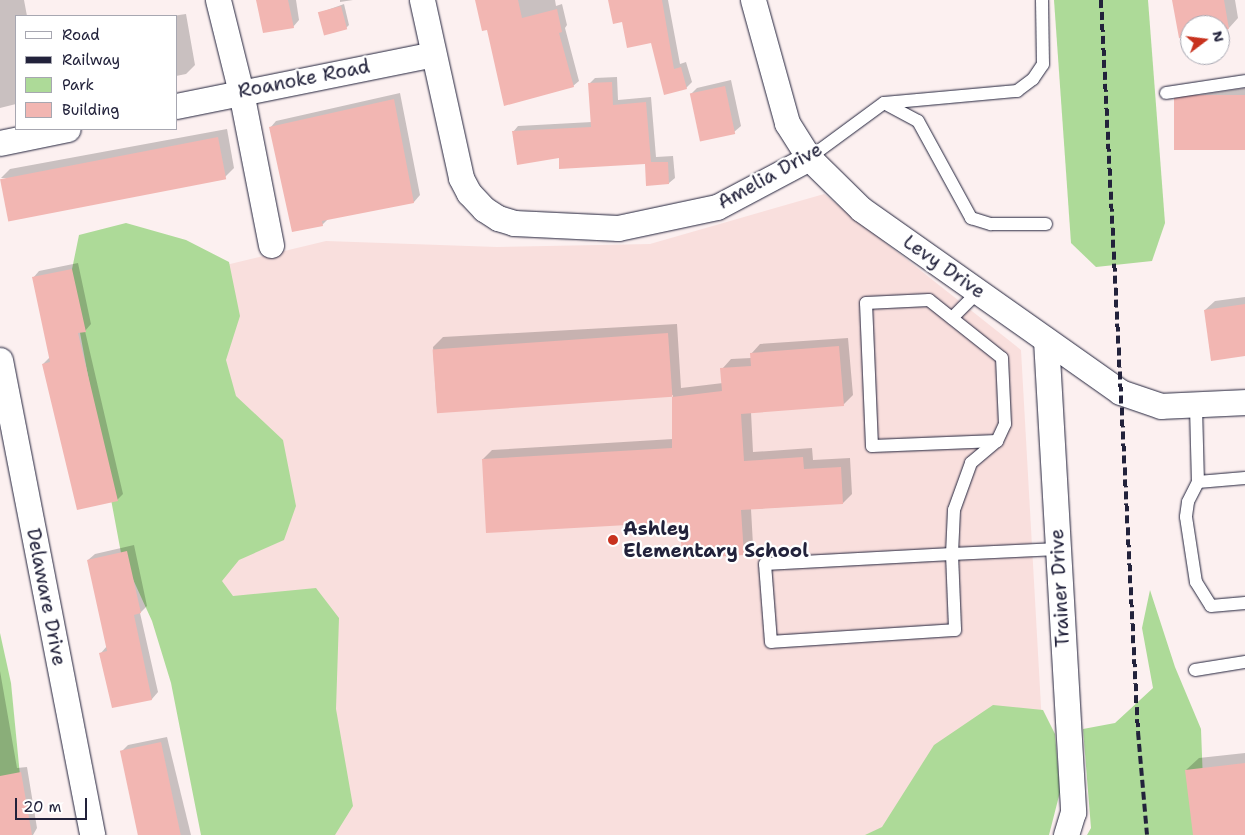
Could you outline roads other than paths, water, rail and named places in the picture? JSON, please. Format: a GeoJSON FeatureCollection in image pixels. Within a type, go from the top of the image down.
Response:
{"type":"FeatureCollection","features":[{"type":"Feature","properties":{"kind":"street"},"geometry":{"type":"LineString","coordinates":[[218,0],[241,92],[271,245]]}},
{"type":"Feature","properties":{"kind":"street","name":"Amelia Drive"},"geometry":{"type":"LineString","coordinates":[[422,0],[462,178],[469,193],[484,209],[514,223],[618,228],[708,208],[809,158]]}},
{"type":"Feature","properties":{"kind":"street","name":"Levy Drive"},"geometry":{"type":"LineString","coordinates":[[753,0],[787,123],[809,158],[861,209],[1120,392],[1161,406],[1196,407],[1245,402]]}},
{"type":"Feature","properties":{"kind":"street","name":"Roanoke Road"},"geometry":{"type":"LineString","coordinates":[[178,106],[433,54]]}},
{"type":"Feature","properties":{"kind":"street"},"geometry":{"type":"LineString","coordinates":[[0,143],[63,130]]}},
{"type":"Feature","properties":{"kind":"street","name":"Trainer Drive"},"geometry":{"type":"LineString","coordinates":[[1046,340],[1073,812],[1066,835]]}},
{"type":"Feature","properties":{"kind":"street","name":"Delaware Drive"},"geometry":{"type":"LineString","coordinates":[[0,360],[92,835]]}},
{"type":"Feature","properties":{"kind":"lane","name":"Amelia Drive"},"geometry":{"type":"LineString","coordinates":[[809,158],[884,104],[1017,90],[1033,79],[1043,64],[1042,0]]}},
{"type":"Feature","properties":{"kind":"lane"},"geometry":{"type":"LineString","coordinates":[[1166,93],[1245,81]]}},
{"type":"Feature","properties":{"kind":"lane"},"geometry":{"type":"LineString","coordinates":[[884,104],[918,121],[971,218],[991,224],[1046,224]]}},
{"type":"Feature","properties":{"kind":"lane"},"geometry":{"type":"LineString","coordinates":[[952,318],[978,292]]}},
{"type":"Feature","properties":{"kind":"lane"},"geometry":{"type":"LineString","coordinates":[[997,441],[872,446],[866,302],[929,300],[1002,358],[1005,424],[997,441],[971,463],[954,510],[952,554],[955,630],[771,642],[764,564],[952,554],[1058,549]]}},
{"type":"Feature","properties":{"kind":"lane"},"geometry":{"type":"LineString","coordinates":[[1196,407],[1198,482],[1188,502],[1186,517],[1196,582],[1211,606],[1245,603]]}},
{"type":"Feature","properties":{"kind":"lane"},"geometry":{"type":"LineString","coordinates":[[1198,482],[1245,478]]}},
{"type":"Feature","properties":{"kind":"lane"},"geometry":{"type":"LineString","coordinates":[[1195,670],[1245,662]]}},
{"type":"Feature","properties":{"kind":"railway"},"geometry":{"type":"LineString","coordinates":[[1101,0],[1138,732],[1147,835]]}},
{"type":"Feature","properties":{"kind":"place","name":"Ashley Elementary School"},"geometry":{"type":"Point","coordinates":[613,540]}}]}
